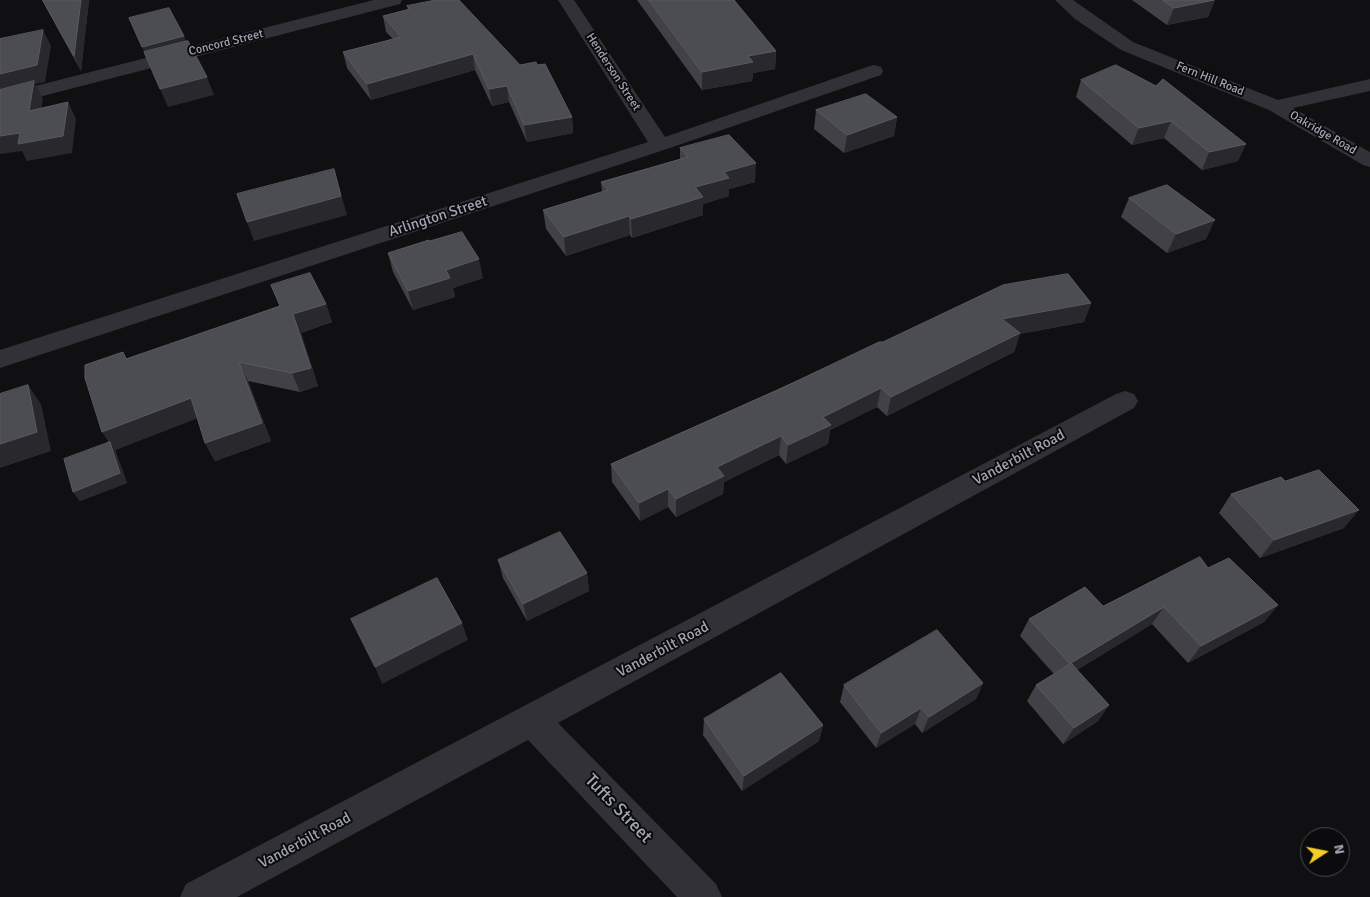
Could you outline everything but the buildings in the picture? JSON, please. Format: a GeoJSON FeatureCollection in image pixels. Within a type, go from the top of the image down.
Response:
{"type":"FeatureCollection","features":[{"type":"Feature","properties":{"kind":"street","name":"Concord Street"},"geometry":{"type":"LineString","coordinates":[[0,101],[394,0]]}},
{"type":"Feature","properties":{"kind":"street","name":"Henderson Street"},"geometry":{"type":"LineString","coordinates":[[566,0],[660,145]]}},
{"type":"Feature","properties":{"kind":"street","name":"Fern Hill Road"},"geometry":{"type":"LineString","coordinates":[[1063,0],[1081,15],[1128,46],[1276,106]]}},
{"type":"Feature","properties":{"kind":"street","name":"Arlington Street"},"geometry":{"type":"LineString","coordinates":[[0,359],[660,145],[874,71]]}},
{"type":"Feature","properties":{"kind":"street"},"geometry":{"type":"LineString","coordinates":[[1276,106],[1370,85]]}},
{"type":"Feature","properties":{"kind":"street","name":"Oakridge Road"},"geometry":{"type":"LineString","coordinates":[[1276,106],[1370,160]]}},
{"type":"Feature","properties":{"kind":"street","name":"Vanderbilt Road"},"geometry":{"type":"LineString","coordinates":[[199,897],[1125,401]]}},
{"type":"Feature","properties":{"kind":"street","name":"Tufts Street"},"geometry":{"type":"LineString","coordinates":[[532,720],[703,897]]}}]}
